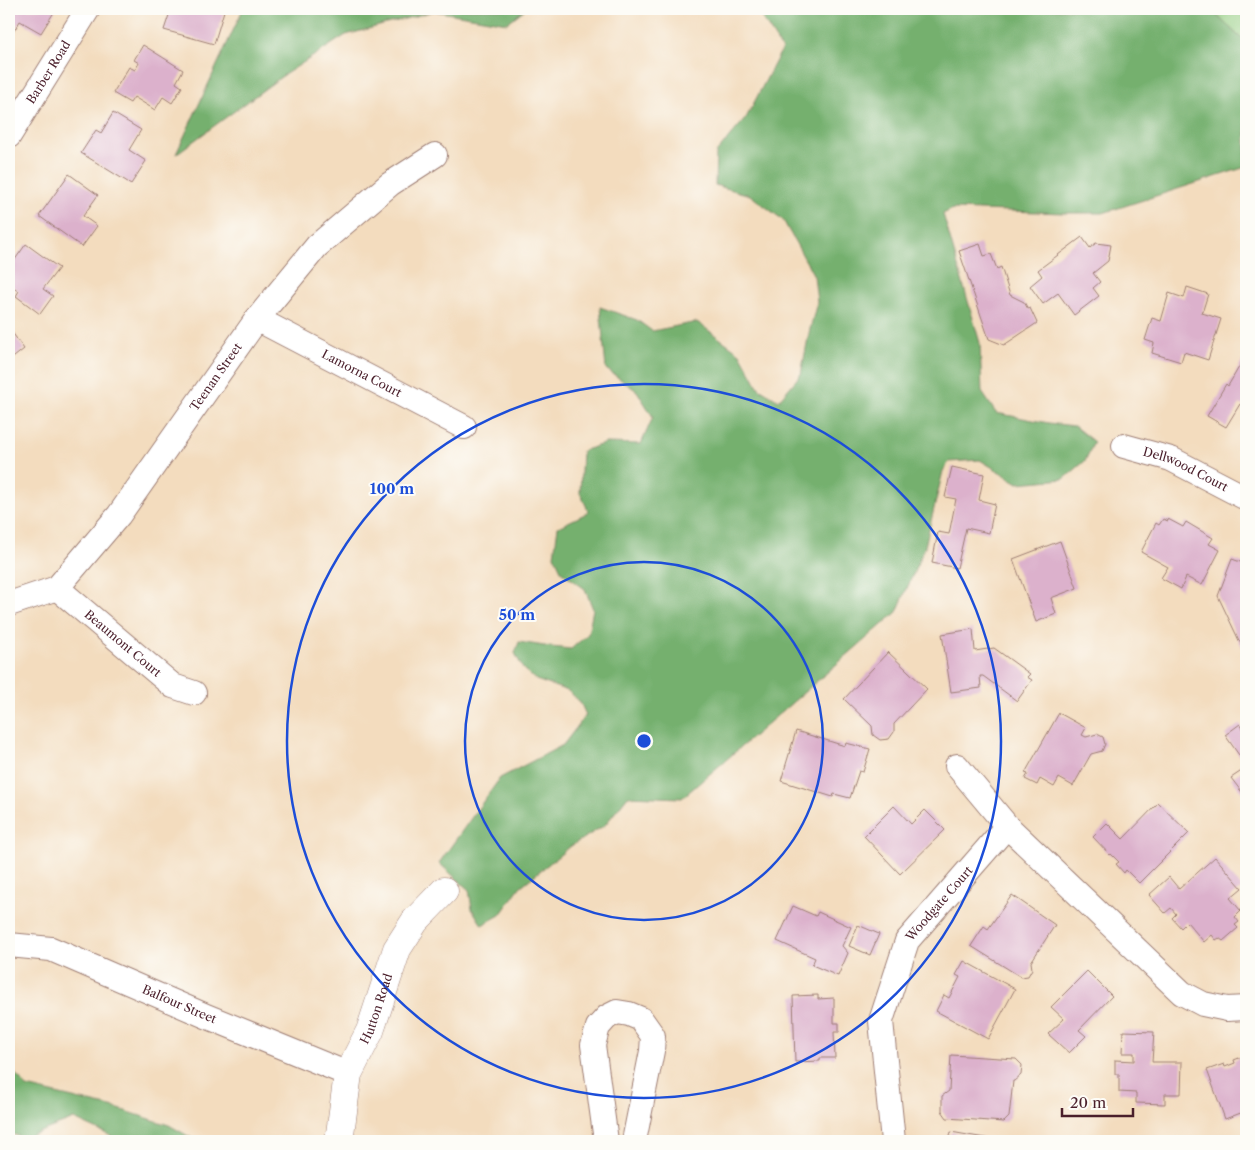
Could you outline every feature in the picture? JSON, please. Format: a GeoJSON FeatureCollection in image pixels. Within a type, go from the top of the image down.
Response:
{"type":"FeatureCollection","features":[{"type":"Feature","properties":{"kind":"street","name":"Barber Road"},"geometry":{"type":"LineString","coordinates":[[9,136],[88,9]]}},
{"type":"Feature","properties":{"kind":"street","name":"Teenan Street"},"geometry":{"type":"LineString","coordinates":[[57,588],[119,515],[257,319],[317,246],[390,184],[435,155]]}},
{"type":"Feature","properties":{"kind":"street","name":"Lamorna Court"},"geometry":{"type":"LineString","coordinates":[[257,319],[464,427]]}},
{"type":"Feature","properties":{"kind":"street","name":"Dellwood Court"},"geometry":{"type":"LineString","coordinates":[[1124,446],[1171,460],[1246,498]]}},
{"type":"Feature","properties":{"kind":"street"},"geometry":{"type":"LineString","coordinates":[[9,604],[57,588]]}},
{"type":"Feature","properties":{"kind":"street","name":"Beaumont Court"},"geometry":{"type":"LineString","coordinates":[[57,588],[173,686],[194,693]]}},
{"type":"Feature","properties":{"kind":"street"},"geometry":{"type":"LineString","coordinates":[[957,766],[1008,826],[1182,993],[1203,1004],[1227,1009],[1246,1008]]}},
{"type":"Feature","properties":{"kind":"street","name":"Woodgate Court"},"geometry":{"type":"LineString","coordinates":[[893,1141],[881,1021],[907,941],[1008,826]]}},
{"type":"Feature","properties":{"kind":"street","name":"Hutton Road"},"geometry":{"type":"LineString","coordinates":[[339,1141],[348,1074],[370,1031],[397,948],[415,921],[444,891]]}},
{"type":"Feature","properties":{"kind":"street","name":"Balfour Street"},"geometry":{"type":"LineString","coordinates":[[9,945],[51,949],[206,1016],[348,1074]]}},
{"type":"Feature","properties":{"kind":"street"},"geometry":{"type":"LineString","coordinates":[[606,1141],[593,1045],[598,1027],[607,1017],[617,1012],[641,1019],[653,1036],[652,1051],[634,1141]]}},
{"type":"Feature","properties":{"kind":"green space"},"geometry":{"type":"Polygon","coordinates":[[[243,9],[525,9],[507,23],[434,11],[346,35],[281,77],[176,154],[243,9]]]}},
{"type":"Feature","properties":{"kind":"green space"},"geometry":{"type":"Polygon","coordinates":[[[756,9],[1210,9],[1246,43],[1246,167],[1103,213],[953,209],[943,214],[980,343],[982,392],[996,413],[1074,426],[1094,442],[1085,461],[1064,479],[1018,483],[980,460],[949,462],[943,471],[925,546],[897,612],[682,798],[628,796],[605,825],[571,846],[520,887],[500,915],[482,925],[472,909],[469,890],[439,863],[500,778],[563,745],[586,715],[580,702],[568,691],[536,680],[523,669],[515,653],[519,642],[571,649],[588,634],[593,609],[585,589],[562,572],[554,555],[558,527],[589,512],[580,493],[582,451],[606,443],[641,444],[653,417],[637,391],[606,369],[600,307],[637,320],[652,331],[697,322],[740,353],[759,388],[779,400],[801,374],[817,302],[814,276],[783,220],[750,195],[715,185],[716,153],[746,118],[782,49],[756,9]]]}},
{"type":"Feature","properties":{"kind":"green space"},"geometry":{"type":"Polygon","coordinates":[[[1210,9],[1246,9],[1246,43],[1210,9]]]}},
{"type":"Feature","properties":{"kind":"green space"},"geometry":{"type":"Polygon","coordinates":[[[9,1067],[27,1087],[119,1109],[169,1125],[197,1141],[122,1141],[74,1119],[24,1138],[9,1133],[9,1067]]]}},
{"type":"Feature","properties":{"kind":"building"},"geometry":{"type":"Polygon","coordinates":[[[9,9],[56,9],[41,33],[20,21],[9,39],[9,9]]]}},
{"type":"Feature","properties":{"kind":"building"},"geometry":{"type":"Polygon","coordinates":[[[171,9],[216,9],[224,11],[214,44],[164,30],[171,9]]]}},
{"type":"Feature","properties":{"kind":"building"},"geometry":{"type":"Polygon","coordinates":[[[143,45],[183,70],[176,83],[182,87],[172,103],[163,97],[155,110],[134,97],[130,103],[113,93],[129,67],[135,70],[139,63],[134,60],[143,45]]]}},
{"type":"Feature","properties":{"kind":"building"},"geometry":{"type":"Polygon","coordinates":[[[113,113],[141,130],[129,150],[146,161],[131,184],[81,153],[96,130],[101,133],[113,113]]]}},
{"type":"Feature","properties":{"kind":"building"},"geometry":{"type":"Polygon","coordinates":[[[69,174],[98,195],[83,216],[97,226],[82,247],[39,216],[69,174]]]}},
{"type":"Feature","properties":{"kind":"building"},"geometry":{"type":"Polygon","coordinates":[[[1082,237],[1090,248],[1096,243],[1111,245],[1108,261],[1093,273],[1100,282],[1093,288],[1099,296],[1074,315],[1058,293],[1043,304],[1030,286],[1042,276],[1038,270],[1082,237]]]}},
{"type":"Feature","properties":{"kind":"building"},"geometry":{"type":"Polygon","coordinates":[[[26,244],[59,268],[43,289],[53,296],[40,314],[16,296],[19,291],[9,284],[9,268],[26,244]]]}},
{"type":"Feature","properties":{"kind":"building"},"geometry":{"type":"Polygon","coordinates":[[[980,244],[984,256],[991,254],[997,269],[1001,267],[1010,295],[1024,302],[1028,309],[1030,308],[1037,323],[1004,345],[989,339],[959,251],[980,244]]]}},
{"type":"Feature","properties":{"kind":"building"},"geometry":{"type":"Polygon","coordinates":[[[1187,287],[1208,294],[1202,313],[1221,319],[1208,360],[1184,352],[1181,362],[1152,353],[1154,343],[1145,340],[1152,318],[1161,321],[1169,293],[1184,298],[1187,287]]]}},
{"type":"Feature","properties":{"kind":"building"},"geometry":{"type":"Polygon","coordinates":[[[9,328],[24,349],[9,361],[9,328]]]}},
{"type":"Feature","properties":{"kind":"building"},"geometry":{"type":"Polygon","coordinates":[[[1246,355],[1246,408],[1240,404],[1226,427],[1207,416],[1226,384],[1228,386],[1246,355]]]}},
{"type":"Feature","properties":{"kind":"building"},"geometry":{"type":"Polygon","coordinates":[[[952,467],[984,474],[979,500],[995,504],[989,533],[966,528],[957,568],[932,563],[938,532],[949,534],[956,499],[945,497],[952,467]]]}},
{"type":"Feature","properties":{"kind":"building"},"geometry":{"type":"Polygon","coordinates":[[[1163,519],[1168,521],[1168,519],[1183,527],[1186,522],[1213,538],[1209,544],[1220,550],[1202,585],[1186,577],[1181,589],[1161,578],[1168,567],[1141,552],[1156,523],[1159,525],[1163,519]]]}},
{"type":"Feature","properties":{"kind":"building"},"geometry":{"type":"Polygon","coordinates":[[[1060,541],[1077,588],[1051,598],[1056,614],[1036,622],[1013,559],[1060,541]]]}},
{"type":"Feature","properties":{"kind":"building"},"geometry":{"type":"Polygon","coordinates":[[[1232,559],[1246,564],[1246,652],[1218,596],[1232,559]]]}},
{"type":"Feature","properties":{"kind":"building"},"geometry":{"type":"Polygon","coordinates":[[[973,629],[975,651],[994,648],[1030,674],[1027,677],[1032,680],[1017,701],[983,676],[980,676],[981,688],[951,692],[942,634],[973,629]]]}},
{"type":"Feature","properties":{"kind":"building"},"geometry":{"type":"Polygon","coordinates":[[[888,652],[927,689],[894,724],[894,732],[889,739],[880,740],[873,735],[872,726],[844,699],[888,652]]]}},
{"type":"Feature","properties":{"kind":"building"},"geometry":{"type":"Polygon","coordinates":[[[1059,713],[1086,728],[1082,735],[1086,737],[1097,734],[1103,737],[1105,744],[1102,751],[1091,754],[1073,786],[1059,778],[1054,787],[1040,779],[1037,785],[1025,779],[1028,774],[1025,773],[1059,713]]]}},
{"type":"Feature","properties":{"kind":"building"},"geometry":{"type":"Polygon","coordinates":[[[1240,724],[1246,733],[1246,765],[1225,735],[1240,724]]]}},
{"type":"Feature","properties":{"kind":"building"},"geometry":{"type":"Polygon","coordinates":[[[796,731],[845,746],[846,743],[870,749],[863,772],[859,771],[850,798],[834,794],[833,797],[781,781],[796,731]]]}},
{"type":"Feature","properties":{"kind":"building"},"geometry":{"type":"Polygon","coordinates":[[[1246,768],[1246,794],[1244,795],[1231,778],[1246,768]]]}},
{"type":"Feature","properties":{"kind":"building"},"geometry":{"type":"Polygon","coordinates":[[[1158,803],[1189,833],[1139,883],[1126,870],[1124,873],[1116,864],[1119,862],[1093,837],[1107,823],[1123,839],[1158,803]]]}},
{"type":"Feature","properties":{"kind":"building"},"geometry":{"type":"Polygon","coordinates":[[[894,806],[911,824],[925,810],[945,830],[900,874],[864,836],[894,806]]]}},
{"type":"Feature","properties":{"kind":"building"},"geometry":{"type":"Polygon","coordinates":[[[1215,857],[1242,888],[1230,898],[1241,911],[1235,917],[1239,922],[1235,925],[1238,928],[1223,941],[1219,938],[1216,940],[1212,935],[1204,942],[1187,922],[1181,928],[1172,918],[1176,914],[1171,908],[1165,913],[1149,895],[1169,877],[1179,889],[1215,857]]]}},
{"type":"Feature","properties":{"kind":"building"},"geometry":{"type":"Polygon","coordinates":[[[1012,895],[1055,925],[1031,962],[1032,969],[1028,976],[1021,977],[971,946],[984,926],[988,929],[1012,895]]]}},
{"type":"Feature","properties":{"kind":"building"},"geometry":{"type":"Polygon","coordinates":[[[793,906],[816,916],[818,912],[851,927],[842,946],[848,953],[838,976],[812,965],[815,958],[777,941],[793,906]]]}},
{"type":"Feature","properties":{"kind":"building"},"geometry":{"type":"Polygon","coordinates":[[[858,925],[879,934],[870,955],[849,946],[858,925]]]}},
{"type":"Feature","properties":{"kind":"building"},"geometry":{"type":"Polygon","coordinates":[[[964,961],[1015,989],[988,1039],[936,1011],[944,995],[949,998],[960,977],[956,975],[964,961]]]}},
{"type":"Feature","properties":{"kind":"building"},"geometry":{"type":"Polygon","coordinates":[[[1087,971],[1112,996],[1079,1030],[1086,1036],[1069,1053],[1048,1034],[1064,1019],[1051,1007],[1087,971]]]}},
{"type":"Feature","properties":{"kind":"building"},"geometry":{"type":"Polygon","coordinates":[[[818,995],[818,999],[834,998],[834,1023],[839,1023],[839,1032],[834,1032],[835,1058],[795,1062],[793,996],[818,995]]]}},
{"type":"Feature","properties":{"kind":"building"},"geometry":{"type":"Polygon","coordinates":[[[1123,1031],[1154,1032],[1152,1062],[1182,1062],[1181,1094],[1165,1094],[1165,1104],[1136,1103],[1136,1093],[1119,1092],[1119,1074],[1115,1074],[1115,1060],[1134,1061],[1134,1053],[1122,1053],[1123,1031]]]}},
{"type":"Feature","properties":{"kind":"building"},"geometry":{"type":"Polygon","coordinates":[[[951,1055],[1016,1059],[1022,1065],[1021,1075],[1013,1081],[1009,1117],[1004,1122],[947,1118],[942,1111],[942,1096],[949,1091],[951,1055]]]}},
{"type":"Feature","properties":{"kind":"building"},"geometry":{"type":"Polygon","coordinates":[[[1246,1057],[1246,1111],[1225,1119],[1207,1070],[1224,1064],[1225,1067],[1235,1063],[1234,1060],[1246,1057]]]}},
{"type":"Feature","properties":{"kind":"building"},"geometry":{"type":"Polygon","coordinates":[[[951,1132],[996,1140],[996,1141],[949,1141],[951,1132]]]}}]}
